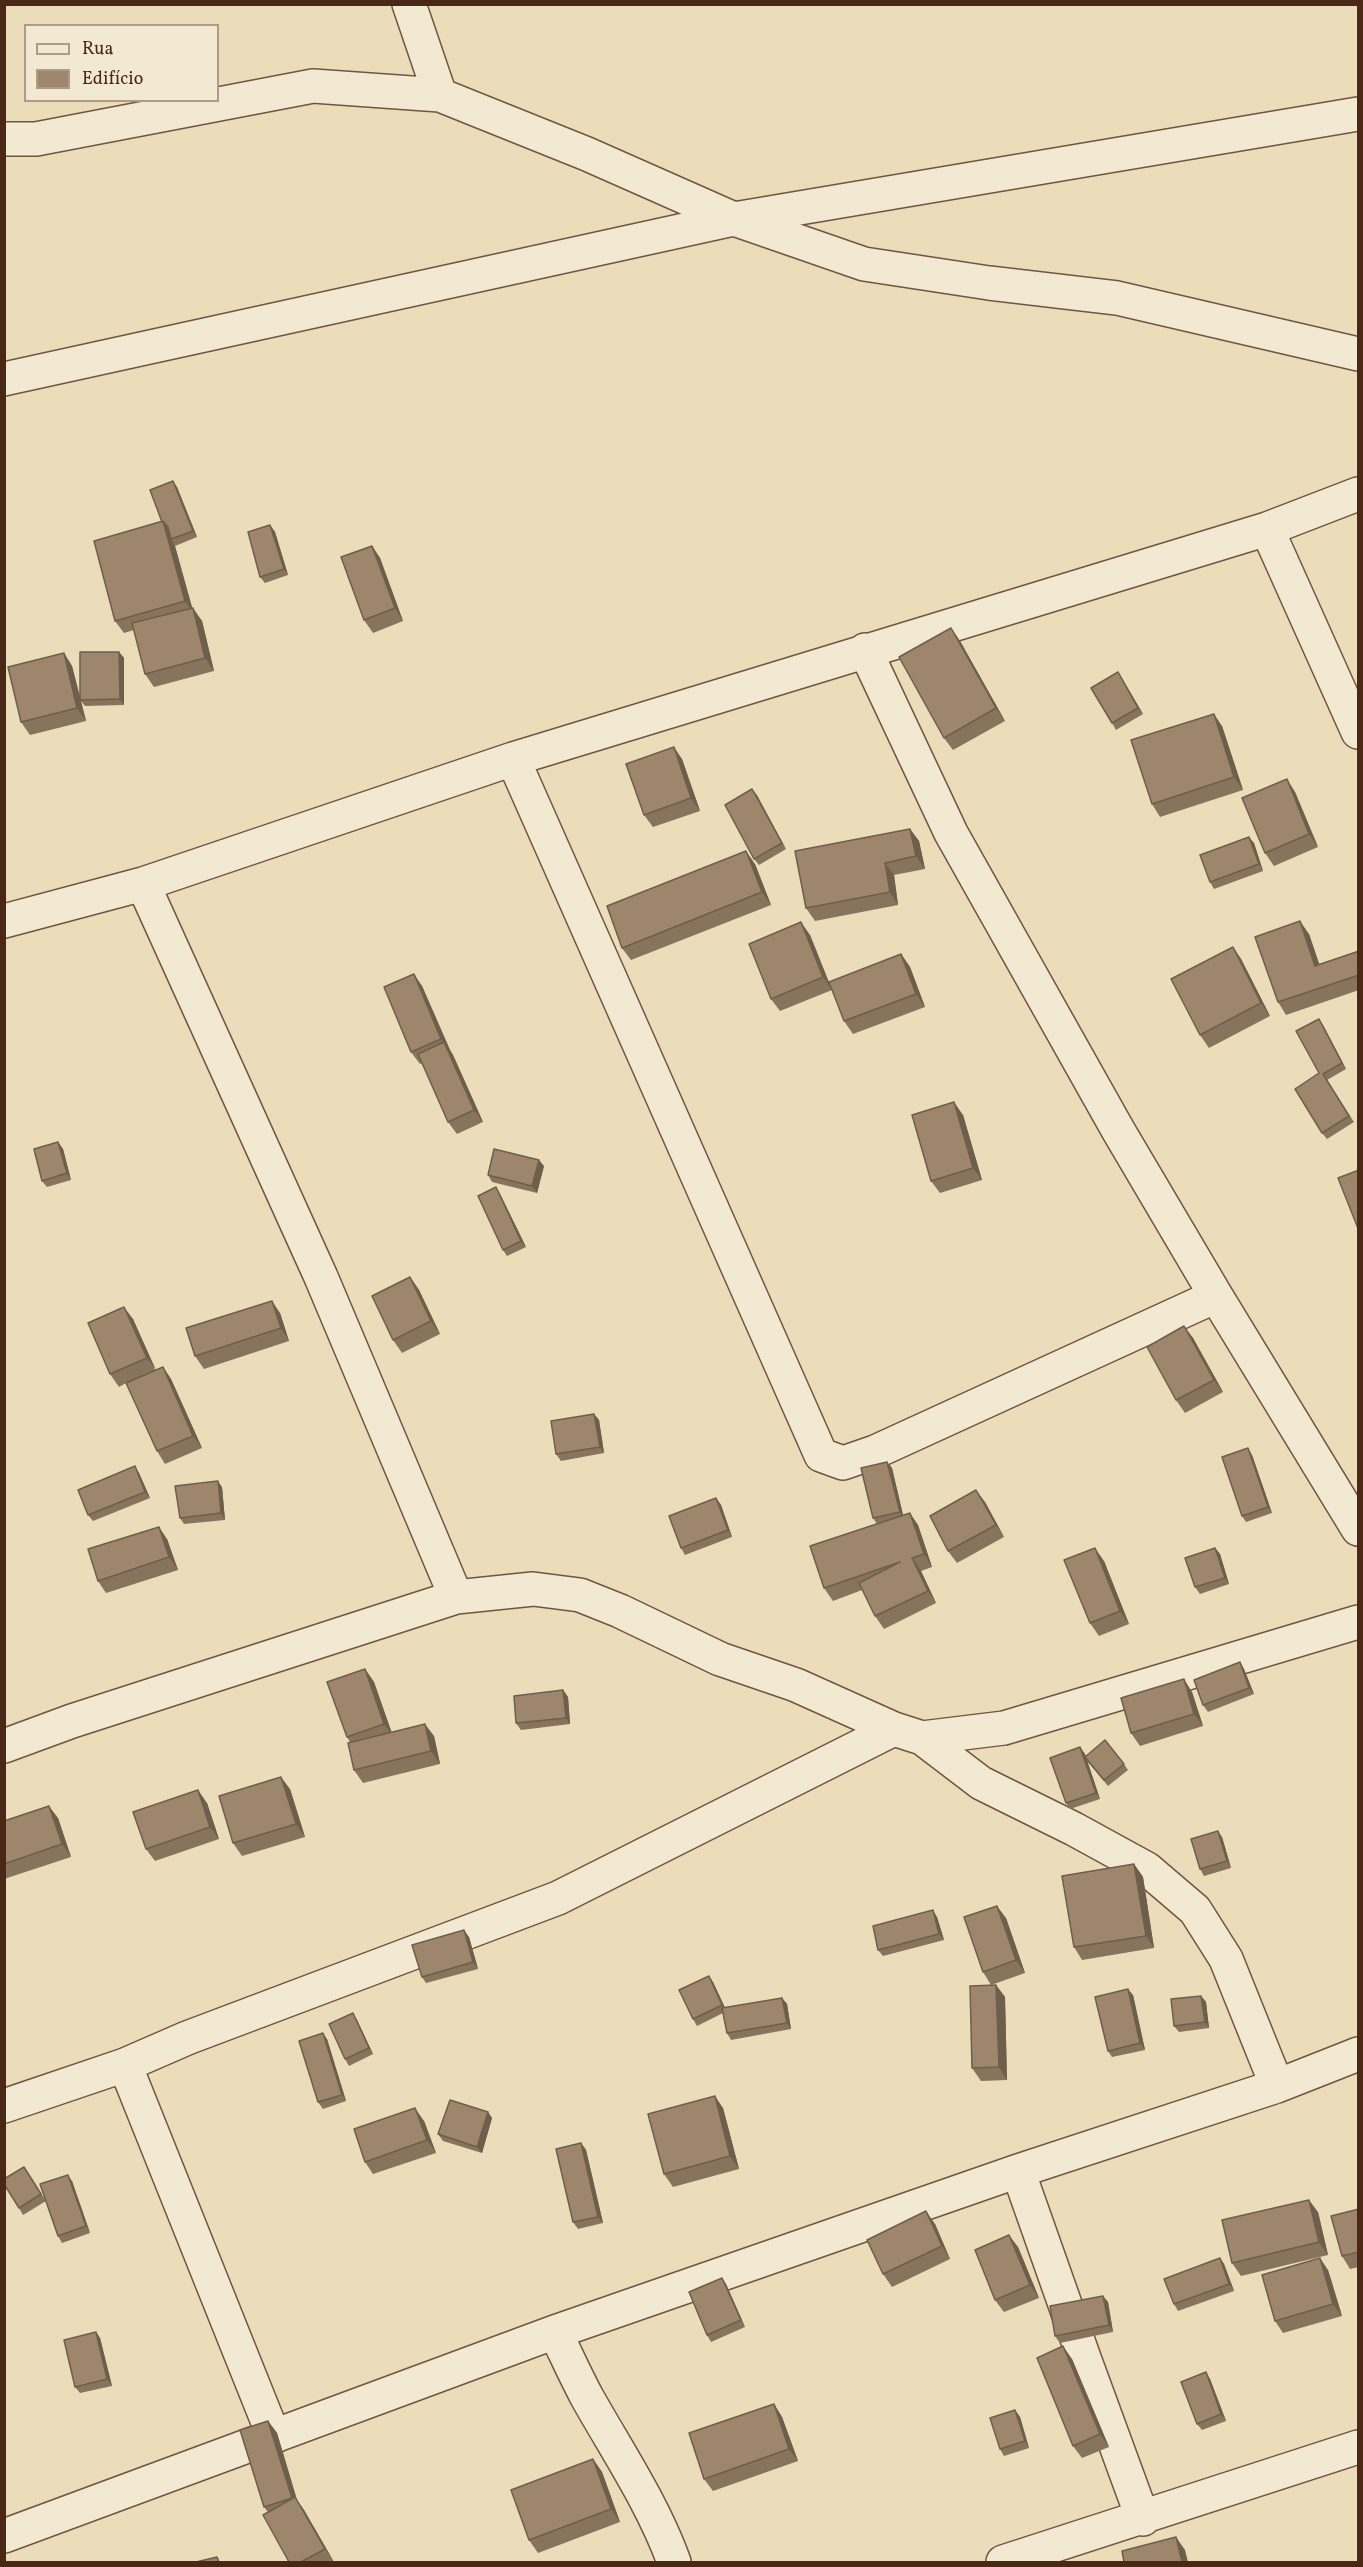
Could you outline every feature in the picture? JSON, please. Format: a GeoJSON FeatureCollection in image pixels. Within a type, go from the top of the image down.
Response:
{"type":"FeatureCollection","features":[{"type":"Feature","properties":{"kind":"street"},"geometry":{"type":"LineString","coordinates":[[409,4],[440,95]]}},
{"type":"Feature","properties":{"kind":"street"},"geometry":{"type":"LineString","coordinates":[[4,139],[36,139],[313,86],[440,95],[587,154],[734,219],[864,264],[990,283],[1117,298],[1359,354]]}},
{"type":"Feature","properties":{"kind":"street"},"geometry":{"type":"LineString","coordinates":[[4,379],[734,219],[1359,114]]}},
{"type":"Feature","properties":{"kind":"street"},"geometry":{"type":"LineString","coordinates":[[4,921],[142,884],[513,759],[1267,529],[1359,494]]}},
{"type":"Feature","properties":{"kind":"street"},"geometry":{"type":"LineString","coordinates":[[1267,529],[1359,732]]}},
{"type":"Feature","properties":{"kind":"street"},"geometry":{"type":"LineString","coordinates":[[865,650],[951,833],[1216,1296],[1359,1529]]}},
{"type":"Feature","properties":{"kind":"street"},"geometry":{"type":"LineString","coordinates":[[513,759],[821,1455],[843,1463],[875,1452],[1216,1296]]}},
{"type":"Feature","properties":{"kind":"street"},"geometry":{"type":"LineString","coordinates":[[142,884],[321,1277],[456,1597]]}},
{"type":"Feature","properties":{"kind":"street"},"geometry":{"type":"LineString","coordinates":[[4,1746],[72,1721],[456,1597],[533,1589],[580,1595],[620,1611],[720,1659],[796,1684],[908,1734],[981,1783],[1074,1829],[1147,1869],[1195,1910],[1226,1959],[1277,2086]]}},
{"type":"Feature","properties":{"kind":"street"},"geometry":{"type":"LineString","coordinates":[[4,2106],[125,2065],[187,2038],[558,1898],[908,1734],[1004,1728],[1359,1622]]}},
{"type":"Feature","properties":{"kind":"street"},"geometry":{"type":"LineString","coordinates":[[4,2536],[555,2332],[1018,2171],[1277,2086],[1359,2054]]}},
{"type":"Feature","properties":{"kind":"street"},"geometry":{"type":"LineString","coordinates":[[125,2065],[274,2437]]}},
{"type":"Feature","properties":{"kind":"street"},"geometry":{"type":"LineString","coordinates":[[1018,2171],[1143,2519]]}},
{"type":"Feature","properties":{"kind":"street"},"geometry":{"type":"LineString","coordinates":[[555,2332],[588,2398],[621,2453],[668,2545],[674,2562]]}},
{"type":"Feature","properties":{"kind":"street"},"geometry":{"type":"LineString","coordinates":[[1003,2562],[1143,2519],[1359,2446]]}},
{"type":"Feature","properties":{"kind":"street"},"geometry":{"type":"LineString","coordinates":[[1090,2562],[1099,2532]]}},
{"type":"Feature","properties":{"kind":"building"},"geometry":{"type":"Polygon","coordinates":[[[173,481],[193,531],[171,539],[168,527],[162,522],[150,490],[173,481]]]}},
{"type":"Feature","properties":{"kind":"building"},"geometry":{"type":"Polygon","coordinates":[[[163,521],[185,601],[115,621],[94,541],[163,521]]]}},
{"type":"Feature","properties":{"kind":"building"},"geometry":{"type":"Polygon","coordinates":[[[270,525],[284,569],[260,577],[248,532],[270,525]]]}},
{"type":"Feature","properties":{"kind":"building"},"geometry":{"type":"Polygon","coordinates":[[[372,546],[395,608],[364,620],[341,557],[372,546]]]}},
{"type":"Feature","properties":{"kind":"building"},"geometry":{"type":"Polygon","coordinates":[[[193,608],[205,658],[145,674],[132,623],[193,608]]]}},
{"type":"Feature","properties":{"kind":"building"},"geometry":{"type":"Polygon","coordinates":[[[951,628],[996,708],[944,738],[899,657],[951,628]]]}},
{"type":"Feature","properties":{"kind":"building"},"geometry":{"type":"Polygon","coordinates":[[[80,652],[119,652],[120,699],[80,700],[80,652]]]}},
{"type":"Feature","properties":{"kind":"building"},"geometry":{"type":"Polygon","coordinates":[[[64,653],[77,708],[21,722],[8,667],[64,653]]]}},
{"type":"Feature","properties":{"kind":"building"},"geometry":{"type":"Polygon","coordinates":[[[1118,672],[1138,708],[1112,723],[1091,688],[1118,672]]]}},
{"type":"Feature","properties":{"kind":"building"},"geometry":{"type":"Polygon","coordinates":[[[1214,714],[1234,777],[1152,804],[1131,740],[1214,714]]]}},
{"type":"Feature","properties":{"kind":"building"},"geometry":{"type":"Polygon","coordinates":[[[674,747],[691,798],[644,815],[626,764],[674,747]]]}},
{"type":"Feature","properties":{"kind":"building"},"geometry":{"type":"Polygon","coordinates":[[[1287,779],[1309,834],[1265,853],[1242,798],[1287,779]]]}},
{"type":"Feature","properties":{"kind":"building"},"geometry":{"type":"Polygon","coordinates":[[[752,789],[782,843],[754,859],[725,805],[752,789]]]}},
{"type":"Feature","properties":{"kind":"building"},"geometry":{"type":"Polygon","coordinates":[[[910,829],[916,856],[885,863],[890,892],[806,908],[795,851],[910,829]]]}},
{"type":"Feature","properties":{"kind":"building"},"geometry":{"type":"Polygon","coordinates":[[[1249,837],[1259,864],[1210,882],[1200,855],[1249,837]]]}},
{"type":"Feature","properties":{"kind":"building"},"geometry":{"type":"Polygon","coordinates":[[[746,851],[762,892],[622,948],[607,906],[746,851]]]}},
{"type":"Feature","properties":{"kind":"building"},"geometry":{"type":"Polygon","coordinates":[[[1300,921],[1315,966],[1359,951],[1359,975],[1278,1002],[1255,937],[1300,921]]]}},
{"type":"Feature","properties":{"kind":"building"},"geometry":{"type":"Polygon","coordinates":[[[801,922],[823,977],[771,999],[749,944],[801,922]]]}},
{"type":"Feature","properties":{"kind":"building"},"geometry":{"type":"Polygon","coordinates":[[[1233,947],[1261,1003],[1200,1035],[1171,979],[1233,947]]]}},
{"type":"Feature","properties":{"kind":"building"},"geometry":{"type":"Polygon","coordinates":[[[901,954],[916,994],[844,1021],[829,982],[901,954]]]}},
{"type":"Feature","properties":{"kind":"building"},"geometry":{"type":"Polygon","coordinates":[[[414,974],[441,1039],[411,1052],[384,987],[414,974]]]}},
{"type":"Feature","properties":{"kind":"building"},"geometry":{"type":"Polygon","coordinates":[[[1319,1019],[1342,1063],[1323,1074],[1349,1116],[1322,1133],[1295,1089],[1319,1073],[1296,1031],[1319,1019]]]}},
{"type":"Feature","properties":{"kind":"building"},"geometry":{"type":"Polygon","coordinates":[[[444,1042],[474,1110],[448,1122],[418,1054],[444,1042]]]}},
{"type":"Feature","properties":{"kind":"building"},"geometry":{"type":"Polygon","coordinates":[[[954,1102],[973,1168],[931,1181],[912,1115],[954,1102]]]}},
{"type":"Feature","properties":{"kind":"building"},"geometry":{"type":"Polygon","coordinates":[[[58,1142],[67,1173],[42,1181],[34,1149],[58,1142]]]}},
{"type":"Feature","properties":{"kind":"building"},"geometry":{"type":"Polygon","coordinates":[[[494,1149],[539,1160],[532,1186],[488,1175],[494,1149]]]}},
{"type":"Feature","properties":{"kind":"building"},"geometry":{"type":"Polygon","coordinates":[[[1359,1170],[1359,1231],[1338,1178],[1359,1170]]]}},
{"type":"Feature","properties":{"kind":"building"},"geometry":{"type":"Polygon","coordinates":[[[496,1187],[521,1241],[503,1250],[478,1196],[496,1187]]]}},
{"type":"Feature","properties":{"kind":"building"},"geometry":{"type":"Polygon","coordinates":[[[410,1277],[431,1321],[393,1340],[372,1296],[410,1277]]]}},
{"type":"Feature","properties":{"kind":"building"},"geometry":{"type":"Polygon","coordinates":[[[272,1301],[281,1328],[195,1356],[186,1328],[272,1301]]]}},
{"type":"Feature","properties":{"kind":"building"},"geometry":{"type":"Polygon","coordinates":[[[124,1307],[147,1358],[110,1374],[88,1323],[124,1307]]]}},
{"type":"Feature","properties":{"kind":"building"},"geometry":{"type":"Polygon","coordinates":[[[1184,1326],[1214,1380],[1176,1400],[1147,1347],[1184,1326]]]}},
{"type":"Feature","properties":{"kind":"building"},"geometry":{"type":"Polygon","coordinates":[[[163,1367],[193,1436],[157,1451],[126,1383],[163,1367]]]}},
{"type":"Feature","properties":{"kind":"building"},"geometry":{"type":"Polygon","coordinates":[[[594,1414],[600,1447],[556,1454],[551,1421],[594,1414]]]}},
{"type":"Feature","properties":{"kind":"building"},"geometry":{"type":"Polygon","coordinates":[[[1248,1448],[1268,1507],[1242,1516],[1222,1457],[1248,1448]]]}},
{"type":"Feature","properties":{"kind":"building"},"geometry":{"type":"Polygon","coordinates":[[[887,1462],[900,1512],[873,1518],[861,1468],[887,1462]]]}},
{"type":"Feature","properties":{"kind":"building"},"geometry":{"type":"Polygon","coordinates":[[[135,1466],[145,1492],[88,1515],[78,1490],[135,1466]]]}},
{"type":"Feature","properties":{"kind":"building"},"geometry":{"type":"Polygon","coordinates":[[[218,1481],[221,1513],[180,1518],[175,1486],[218,1481]]]}},
{"type":"Feature","properties":{"kind":"building"},"geometry":{"type":"Polygon","coordinates":[[[976,1490],[996,1525],[948,1551],[930,1516],[976,1490]]]}},
{"type":"Feature","properties":{"kind":"building"},"geometry":{"type":"Polygon","coordinates":[[[716,1498],[728,1530],[681,1548],[669,1516],[716,1498]]]}},
{"type":"Feature","properties":{"kind":"building"},"geometry":{"type":"Polygon","coordinates":[[[910,1513],[924,1554],[912,1558],[928,1591],[875,1616],[859,1583],[900,1562],[824,1588],[810,1546],[910,1513]]]}},
{"type":"Feature","properties":{"kind":"building"},"geometry":{"type":"Polygon","coordinates":[[[159,1527],[169,1557],[98,1581],[88,1549],[159,1527]]]}},
{"type":"Feature","properties":{"kind":"building"},"geometry":{"type":"Polygon","coordinates":[[[1095,1548],[1120,1611],[1090,1623],[1064,1560],[1095,1548]]]}},
{"type":"Feature","properties":{"kind":"building"},"geometry":{"type":"Polygon","coordinates":[[[1215,1548],[1225,1578],[1195,1587],[1185,1558],[1215,1548]]]}},
{"type":"Feature","properties":{"kind":"building"},"geometry":{"type":"Polygon","coordinates":[[[1240,1662],[1249,1688],[1203,1705],[1194,1680],[1240,1662]]]}},
{"type":"Feature","properties":{"kind":"building"},"geometry":{"type":"Polygon","coordinates":[[[365,1669],[384,1724],[347,1737],[327,1682],[365,1669]]]}},
{"type":"Feature","properties":{"kind":"building"},"geometry":{"type":"Polygon","coordinates":[[[1184,1679],[1194,1714],[1131,1733],[1121,1698],[1184,1679]]]}},
{"type":"Feature","properties":{"kind":"building"},"geometry":{"type":"Polygon","coordinates":[[[563,1690],[566,1718],[516,1723],[514,1696],[563,1690]]]}},
{"type":"Feature","properties":{"kind":"building"},"geometry":{"type":"Polygon","coordinates":[[[425,1724],[431,1751],[354,1770],[348,1743],[425,1724]]]}},
{"type":"Feature","properties":{"kind":"building"},"geometry":{"type":"Polygon","coordinates":[[[1105,1740],[1124,1764],[1104,1780],[1085,1757],[1105,1740]]]}},
{"type":"Feature","properties":{"kind":"building"},"geometry":{"type":"Polygon","coordinates":[[[1080,1747],[1096,1793],[1066,1803],[1050,1758],[1080,1747]]]}},
{"type":"Feature","properties":{"kind":"building"},"geometry":{"type":"Polygon","coordinates":[[[281,1777],[296,1824],[233,1843],[219,1796],[281,1777]]]}},
{"type":"Feature","properties":{"kind":"building"},"geometry":{"type":"Polygon","coordinates":[[[198,1790],[210,1827],[146,1849],[133,1812],[198,1790]]]}},
{"type":"Feature","properties":{"kind":"building"},"geometry":{"type":"Polygon","coordinates":[[[49,1806],[62,1844],[4,1864],[4,1821],[49,1806]]]}},
{"type":"Feature","properties":{"kind":"building"},"geometry":{"type":"Polygon","coordinates":[[[1218,1831],[1227,1861],[1200,1869],[1191,1839],[1218,1831]]]}},
{"type":"Feature","properties":{"kind":"building"},"geometry":{"type":"Polygon","coordinates":[[[1134,1864],[1146,1936],[1074,1947],[1062,1876],[1134,1864]]]}},
{"type":"Feature","properties":{"kind":"building"},"geometry":{"type":"Polygon","coordinates":[[[997,1906],[1016,1960],[983,1972],[964,1917],[997,1906]]]}},
{"type":"Feature","properties":{"kind":"building"},"geometry":{"type":"Polygon","coordinates":[[[933,1910],[939,1934],[878,1950],[873,1926],[933,1910]]]}},
{"type":"Feature","properties":{"kind":"building"},"geometry":{"type":"Polygon","coordinates":[[[464,1930],[473,1962],[422,1977],[412,1945],[464,1930]]]}},
{"type":"Feature","properties":{"kind":"building"},"geometry":{"type":"Polygon","coordinates":[[[709,1976],[722,2005],[693,2019],[679,1990],[709,1976]]]}},
{"type":"Feature","properties":{"kind":"building"},"geometry":{"type":"Polygon","coordinates":[[[996,1985],[999,2067],[972,2068],[970,1986],[996,1985]]]}},
{"type":"Feature","properties":{"kind":"building"},"geometry":{"type":"Polygon","coordinates":[[[1128,1989],[1140,2043],[1108,2051],[1095,1997],[1128,1989]]]}},
{"type":"Feature","properties":{"kind":"building"},"geometry":{"type":"Polygon","coordinates":[[[1201,1996],[1205,2022],[1174,2026],[1171,1999],[1201,1996]]]}},
{"type":"Feature","properties":{"kind":"building"},"geometry":{"type":"Polygon","coordinates":[[[782,1998],[787,2023],[727,2033],[722,2008],[782,1998]]]}},
{"type":"Feature","properties":{"kind":"building"},"geometry":{"type":"Polygon","coordinates":[[[353,2013],[369,2048],[345,2059],[329,2024],[353,2013]]]}},
{"type":"Feature","properties":{"kind":"building"},"geometry":{"type":"Polygon","coordinates":[[[323,2033],[342,2095],[318,2102],[299,2041],[323,2033]]]}},
{"type":"Feature","properties":{"kind":"building"},"geometry":{"type":"Polygon","coordinates":[[[715,2096],[730,2156],[664,2174],[648,2114],[715,2096]]]}},
{"type":"Feature","properties":{"kind":"building"},"geometry":{"type":"Polygon","coordinates":[[[450,2100],[488,2112],[477,2147],[438,2134],[450,2100]]]}},
{"type":"Feature","properties":{"kind":"building"},"geometry":{"type":"Polygon","coordinates":[[[415,2108],[427,2140],[365,2162],[354,2129],[415,2108]]]}},
{"type":"Feature","properties":{"kind":"building"},"geometry":{"type":"Polygon","coordinates":[[[581,2143],[598,2217],[573,2222],[556,2149],[581,2143]]]}},
{"type":"Feature","properties":{"kind":"building"},"geometry":{"type":"Polygon","coordinates":[[[24,2167],[41,2194],[19,2208],[4,2184],[4,2179],[24,2167]]]}},
{"type":"Feature","properties":{"kind":"building"},"geometry":{"type":"Polygon","coordinates":[[[68,2175],[86,2226],[58,2236],[40,2184],[68,2175]]]}},
{"type":"Feature","properties":{"kind":"building"},"geometry":{"type":"Polygon","coordinates":[[[1309,2200],[1319,2242],[1232,2263],[1222,2220],[1309,2200]]]}},
{"type":"Feature","properties":{"kind":"building"},"geometry":{"type":"Polygon","coordinates":[[[1359,2209],[1359,2252],[1342,2256],[1331,2216],[1359,2209]]]}},
{"type":"Feature","properties":{"kind":"building"},"geometry":{"type":"Polygon","coordinates":[[[926,2211],[942,2246],[883,2274],[867,2240],[926,2211]]]}},
{"type":"Feature","properties":{"kind":"building"},"geometry":{"type":"Polygon","coordinates":[[[1009,2235],[1030,2285],[995,2300],[975,2250],[1009,2235]]]}},
{"type":"Feature","properties":{"kind":"building"},"geometry":{"type":"Polygon","coordinates":[[[1220,2258],[1229,2284],[1174,2304],[1164,2279],[1220,2258]]]}},
{"type":"Feature","properties":{"kind":"building"},"geometry":{"type":"Polygon","coordinates":[[[1320,2258],[1333,2304],[1275,2321],[1262,2275],[1320,2258]]]}},
{"type":"Feature","properties":{"kind":"building"},"geometry":{"type":"Polygon","coordinates":[[[722,2278],[741,2320],[707,2335],[689,2292],[722,2278]]]}},
{"type":"Feature","properties":{"kind":"building"},"geometry":{"type":"Polygon","coordinates":[[[1103,2296],[1109,2325],[1055,2336],[1050,2306],[1103,2296]]]}},
{"type":"Feature","properties":{"kind":"building"},"geometry":{"type":"Polygon","coordinates":[[[96,2332],[107,2379],[75,2387],[64,2340],[96,2332]]]}},
{"type":"Feature","properties":{"kind":"building"},"geometry":{"type":"Polygon","coordinates":[[[1063,2346],[1100,2434],[1073,2446],[1037,2358],[1063,2346]]]}},
{"type":"Feature","properties":{"kind":"building"},"geometry":{"type":"Polygon","coordinates":[[[1206,2372],[1221,2414],[1197,2424],[1181,2382],[1206,2372]]]}},
{"type":"Feature","properties":{"kind":"building"},"geometry":{"type":"Polygon","coordinates":[[[774,2404],[789,2449],[704,2479],[689,2433],[774,2404]]]}},
{"type":"Feature","properties":{"kind":"building"},"geometry":{"type":"Polygon","coordinates":[[[1015,2410],[1025,2441],[1000,2449],[990,2418],[1015,2410]]]}},
{"type":"Feature","properties":{"kind":"building"},"geometry":{"type":"Polygon","coordinates":[[[268,2421],[292,2498],[264,2507],[240,2430],[268,2421]]]}},
{"type":"Feature","properties":{"kind":"building"},"geometry":{"type":"Polygon","coordinates":[[[593,2459],[611,2509],[529,2540],[511,2490],[593,2459]]]}},
{"type":"Feature","properties":{"kind":"building"},"geometry":{"type":"Polygon","coordinates":[[[295,2497],[325,2549],[301,2562],[289,2562],[263,2515],[295,2497]]]}},
{"type":"Feature","properties":{"kind":"building"},"geometry":{"type":"Polygon","coordinates":[[[1176,2537],[1182,2562],[1124,2562],[1122,2551],[1176,2537]]]}},
{"type":"Feature","properties":{"kind":"building"},"geometry":{"type":"Polygon","coordinates":[[[217,2557],[219,2562],[196,2562],[217,2557]]]}}]}
